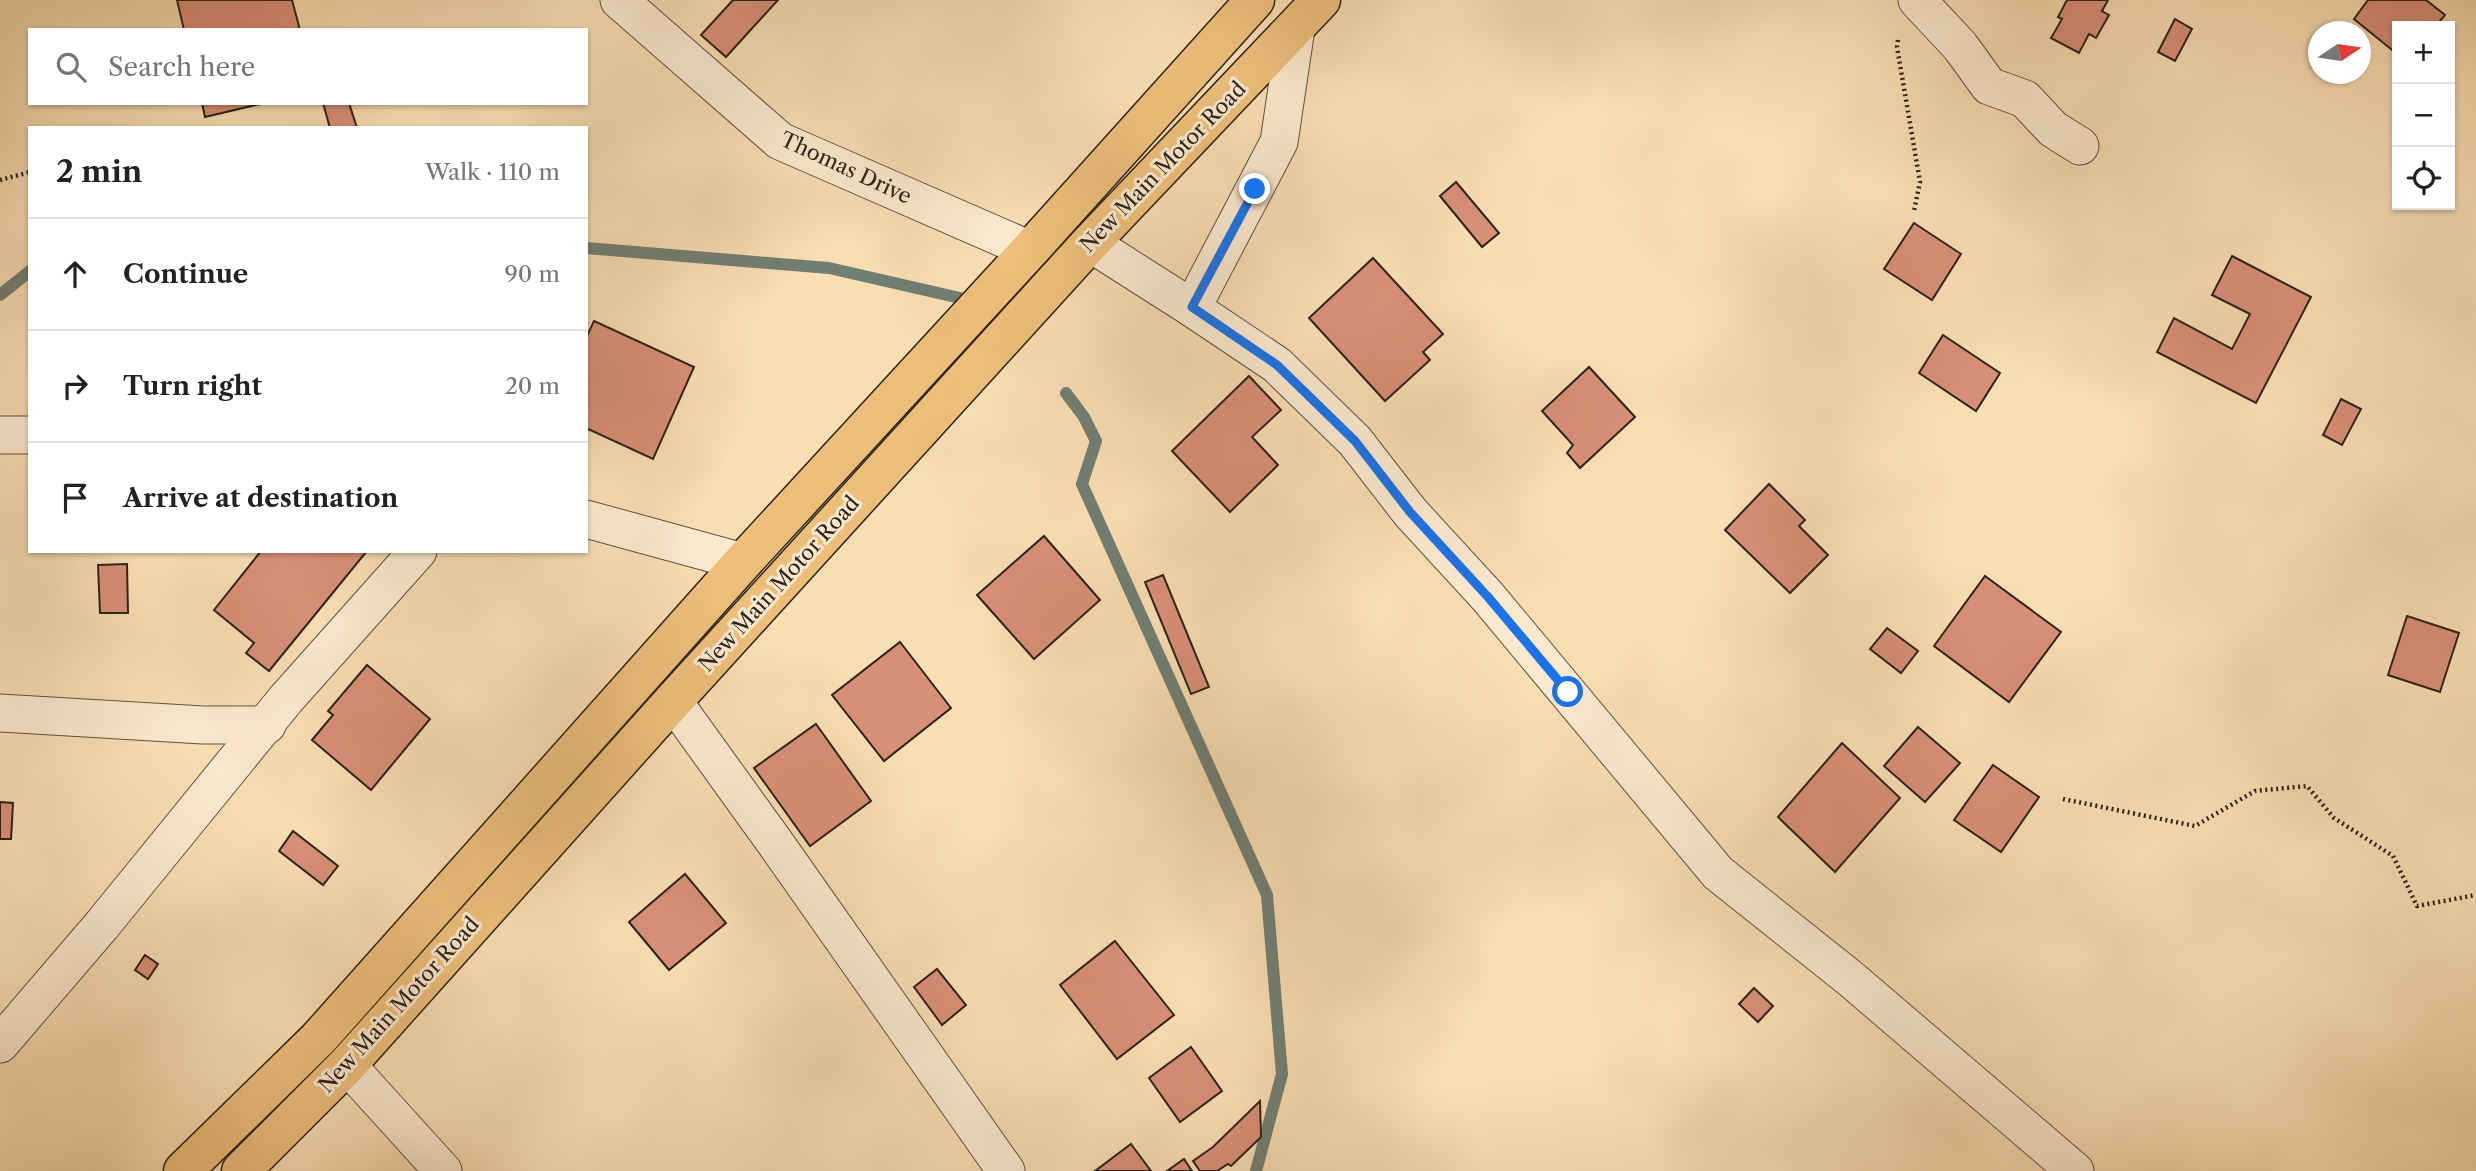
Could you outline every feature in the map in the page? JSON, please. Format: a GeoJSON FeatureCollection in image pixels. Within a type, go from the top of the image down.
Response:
{"type":"FeatureCollection","features":[{"type":"Feature","properties":{"kind":"highway","name":"New Main Motor Road"},"geometry":{"type":"LineString","coordinates":[[183,1171],[318,1039],[743,562],[1255,0]]}},
{"type":"Feature","properties":{"kind":"highway","name":"New Main Motor Road"},"geometry":{"type":"LineString","coordinates":[[241,1171],[347,1065],[673,701],[1090,243],[1321,0]]}},
{"type":"Feature","properties":{"kind":"street","name":"Thomas Drive"},"geometry":{"type":"LineString","coordinates":[[620,0],[780,141],[1030,250]]}},
{"type":"Feature","properties":{"kind":"street"},"geometry":{"type":"LineString","coordinates":[[1917,0],[1989,86],[2025,99],[2053,129],[2080,146]]}},
{"type":"Feature","properties":{"kind":"street"},"geometry":{"type":"LineString","coordinates":[[1192,307],[1279,142],[1296,28]]}},
{"type":"Feature","properties":{"kind":"street"},"geometry":{"type":"LineString","coordinates":[[1090,243],[1192,307],[1277,365],[1355,441],[1410,512],[1496,607],[1718,873],[1851,979],[2075,1171]]}},
{"type":"Feature","properties":{"kind":"street"},"geometry":{"type":"LineString","coordinates":[[0,435],[28,435]]}},
{"type":"Feature","properties":{"kind":"street"},"geometry":{"type":"LineString","coordinates":[[588,520],[743,562]]}},
{"type":"Feature","properties":{"kind":"street"},"geometry":{"type":"LineString","coordinates":[[0,1044],[15,1008],[416,553]]}},
{"type":"Feature","properties":{"kind":"street"},"geometry":{"type":"LineString","coordinates":[[673,701],[1006,1171]]}},
{"type":"Feature","properties":{"kind":"street"},"geometry":{"type":"LineString","coordinates":[[0,713],[203,725],[267,725]]}},
{"type":"Feature","properties":{"kind":"street"},"geometry":{"type":"LineString","coordinates":[[347,1065],[443,1171]]}},
{"type":"Feature","properties":{"kind":"path"},"geometry":{"type":"LineString","coordinates":[[1897,47],[1920,182],[1914,211]]}},
{"type":"Feature","properties":{"kind":"path"},"geometry":{"type":"LineString","coordinates":[[0,180],[28,173]]}},
{"type":"Feature","properties":{"kind":"path"},"geometry":{"type":"LineString","coordinates":[[2063,799],[2195,826],[2255,791],[2307,786],[2334,818],[2393,856],[2417,906],[2476,895]]}},
{"type":"Feature","properties":{"kind":"building"},"geometry":{"type":"Polygon","coordinates":[[[177,0],[292,0],[299,28],[184,28],[177,0]]]}},
{"type":"Feature","properties":{"kind":"building"},"geometry":{"type":"Polygon","coordinates":[[[733,0],[778,0],[726,57],[701,35],[733,0]]]}},
{"type":"Feature","properties":{"kind":"building"},"geometry":{"type":"Polygon","coordinates":[[[2067,0],[2108,0],[2102,11],[2109,15],[2096,38],[2089,34],[2079,53],[2051,38],[2062,19],[2058,17],[2067,0]]]}},
{"type":"Feature","properties":{"kind":"building"},"geometry":{"type":"Polygon","coordinates":[[[2368,0],[2426,0],[2445,15],[2440,21],[2392,21],[2392,50],[2371,33],[2371,21],[2354,19],[2368,0]]]}},
{"type":"Feature","properties":{"kind":"building"},"geometry":{"type":"Polygon","coordinates":[[[2175,19],[2192,29],[2175,61],[2158,52],[2175,19]]]}},
{"type":"Feature","properties":{"kind":"building"},"geometry":{"type":"Polygon","coordinates":[[[202,105],[256,105],[205,117],[202,105]]]}},
{"type":"Feature","properties":{"kind":"building"},"geometry":{"type":"Polygon","coordinates":[[[324,105],[350,105],[356,126],[329,126],[324,105]]]}},
{"type":"Feature","properties":{"kind":"building"},"geometry":{"type":"Polygon","coordinates":[[[1456,182],[1499,233],[1482,247],[1440,196],[1456,182]]]}},
{"type":"Feature","properties":{"kind":"building"},"geometry":{"type":"Polygon","coordinates":[[[1914,223],[1961,254],[1932,300],[1884,269],[1914,223]]]}},
{"type":"Feature","properties":{"kind":"building"},"geometry":{"type":"Polygon","coordinates":[[[2232,256],[2311,297],[2256,403],[2157,352],[2174,318],[2232,349],[2250,314],[2212,295],[2232,256]]]}},
{"type":"Feature","properties":{"kind":"building"},"geometry":{"type":"Polygon","coordinates":[[[1373,258],[1443,334],[1423,352],[1430,360],[1385,401],[1309,318],[1373,258]]]}},
{"type":"Feature","properties":{"kind":"building"},"geometry":{"type":"Polygon","coordinates":[[[594,321],[694,367],[653,459],[588,429],[588,334],[594,321]]]}},
{"type":"Feature","properties":{"kind":"building"},"geometry":{"type":"Polygon","coordinates":[[[1943,335],[2000,373],[1976,411],[1919,373],[1943,335]]]}},
{"type":"Feature","properties":{"kind":"building"},"geometry":{"type":"Polygon","coordinates":[[[1589,367],[1635,417],[1580,468],[1567,453],[1573,445],[1542,411],[1589,367]]]}},
{"type":"Feature","properties":{"kind":"building"},"geometry":{"type":"Polygon","coordinates":[[[1249,376],[1281,410],[1252,437],[1278,465],[1230,512],[1172,451],[1249,376]]]}},
{"type":"Feature","properties":{"kind":"building"},"geometry":{"type":"Polygon","coordinates":[[[2341,399],[2361,409],[2342,445],[2323,435],[2341,399]]]}},
{"type":"Feature","properties":{"kind":"building"},"geometry":{"type":"Polygon","coordinates":[[[1769,484],[1805,520],[1799,526],[1828,555],[1790,593],[1725,530],[1769,484]]]}},
{"type":"Feature","properties":{"kind":"building"},"geometry":{"type":"Polygon","coordinates":[[[1044,536],[1100,600],[1034,659],[977,595],[1044,536]]]}},
{"type":"Feature","properties":{"kind":"building"},"geometry":{"type":"Polygon","coordinates":[[[259,553],[365,553],[269,671],[246,653],[254,643],[214,610],[259,553]]]}},
{"type":"Feature","properties":{"kind":"building"},"geometry":{"type":"Polygon","coordinates":[[[127,564],[128,613],[100,613],[98,565],[127,564]]]}},
{"type":"Feature","properties":{"kind":"building"},"geometry":{"type":"Polygon","coordinates":[[[1163,575],[1209,687],[1191,694],[1145,582],[1163,575]]]}},
{"type":"Feature","properties":{"kind":"building"},"geometry":{"type":"Polygon","coordinates":[[[1985,576],[2061,632],[2009,702],[1934,646],[1985,576]]]}},
{"type":"Feature","properties":{"kind":"building"},"geometry":{"type":"Polygon","coordinates":[[[2407,616],[2459,633],[2440,692],[2388,675],[2407,616]]]}},
{"type":"Feature","properties":{"kind":"building"},"geometry":{"type":"Polygon","coordinates":[[[1887,628],[1918,651],[1901,673],[1870,649],[1887,628]]]}},
{"type":"Feature","properties":{"kind":"building"},"geometry":{"type":"Polygon","coordinates":[[[900,642],[951,708],[884,761],[832,695],[900,642]]]}},
{"type":"Feature","properties":{"kind":"building"},"geometry":{"type":"Polygon","coordinates":[[[367,665],[430,719],[371,790],[312,740],[333,715],[328,711],[367,665]]]}},
{"type":"Feature","properties":{"kind":"building"},"geometry":{"type":"Polygon","coordinates":[[[816,724],[871,801],[810,846],[754,768],[816,724]]]}},
{"type":"Feature","properties":{"kind":"building"},"geometry":{"type":"Polygon","coordinates":[[[1918,727],[1960,763],[1925,802],[1884,766],[1918,727]]]}},
{"type":"Feature","properties":{"kind":"building"},"geometry":{"type":"Polygon","coordinates":[[[1842,743],[1900,798],[1835,872],[1778,817],[1842,743]]]}},
{"type":"Feature","properties":{"kind":"building"},"geometry":{"type":"Polygon","coordinates":[[[1993,765],[2039,797],[2001,852],[1954,820],[1993,765]]]}},
{"type":"Feature","properties":{"kind":"building"},"geometry":{"type":"Polygon","coordinates":[[[0,802],[13,803],[11,839],[0,839],[0,802]]]}},
{"type":"Feature","properties":{"kind":"building"},"geometry":{"type":"Polygon","coordinates":[[[293,831],[338,866],[323,885],[279,851],[293,831]]]}},
{"type":"Feature","properties":{"kind":"building"},"geometry":{"type":"Polygon","coordinates":[[[685,874],[726,923],[669,970],[629,922],[685,874]]]}},
{"type":"Feature","properties":{"kind":"building"},"geometry":{"type":"Polygon","coordinates":[[[1115,941],[1174,1015],[1117,1059],[1060,985],[1115,941]]]}},
{"type":"Feature","properties":{"kind":"building"},"geometry":{"type":"Polygon","coordinates":[[[145,955],[158,964],[148,979],[135,970],[145,955]]]}},
{"type":"Feature","properties":{"kind":"building"},"geometry":{"type":"Polygon","coordinates":[[[937,969],[966,1005],[942,1025],[914,987],[937,969]]]}},
{"type":"Feature","properties":{"kind":"building"},"geometry":{"type":"Polygon","coordinates":[[[1754,988],[1773,1006],[1758,1022],[1739,1004],[1754,988]]]}},
{"type":"Feature","properties":{"kind":"building"},"geometry":{"type":"Polygon","coordinates":[[[1191,1047],[1222,1091],[1180,1122],[1149,1078],[1191,1047]]]}},
{"type":"Feature","properties":{"kind":"building"},"geometry":{"type":"Polygon","coordinates":[[[1260,1101],[1261,1137],[1231,1166],[1228,1164],[1217,1171],[1200,1171],[1193,1161],[1213,1147],[1260,1101]]]}},
{"type":"Feature","properties":{"kind":"building"},"geometry":{"type":"Polygon","coordinates":[[[1131,1144],[1151,1171],[1095,1171],[1131,1144]]]}},
{"type":"Feature","properties":{"kind":"building"},"geometry":{"type":"Polygon","coordinates":[[[1184,1159],[1192,1171],[1167,1171],[1184,1159]]]}},
{"type":"Feature","properties":{"kind":"waterway"},"geometry":{"type":"LineString","coordinates":[[588,248],[829,268],[960,298]]}},
{"type":"Feature","properties":{"kind":"waterway"},"geometry":{"type":"LineString","coordinates":[[0,295],[28,273]]}},
{"type":"Feature","properties":{"kind":"waterway"},"geometry":{"type":"LineString","coordinates":[[1066,393],[1084,417],[1096,441],[1082,484],[1267,895],[1282,1074],[1256,1171]]}},
{"type":"Feature","properties":{"kind":"route"},"geometry":{"type":"LineString","coordinates":[[1255,189],[1192,307],[1277,365],[1355,441],[1410,512],[1488,597],[1568,692]]}}]}
